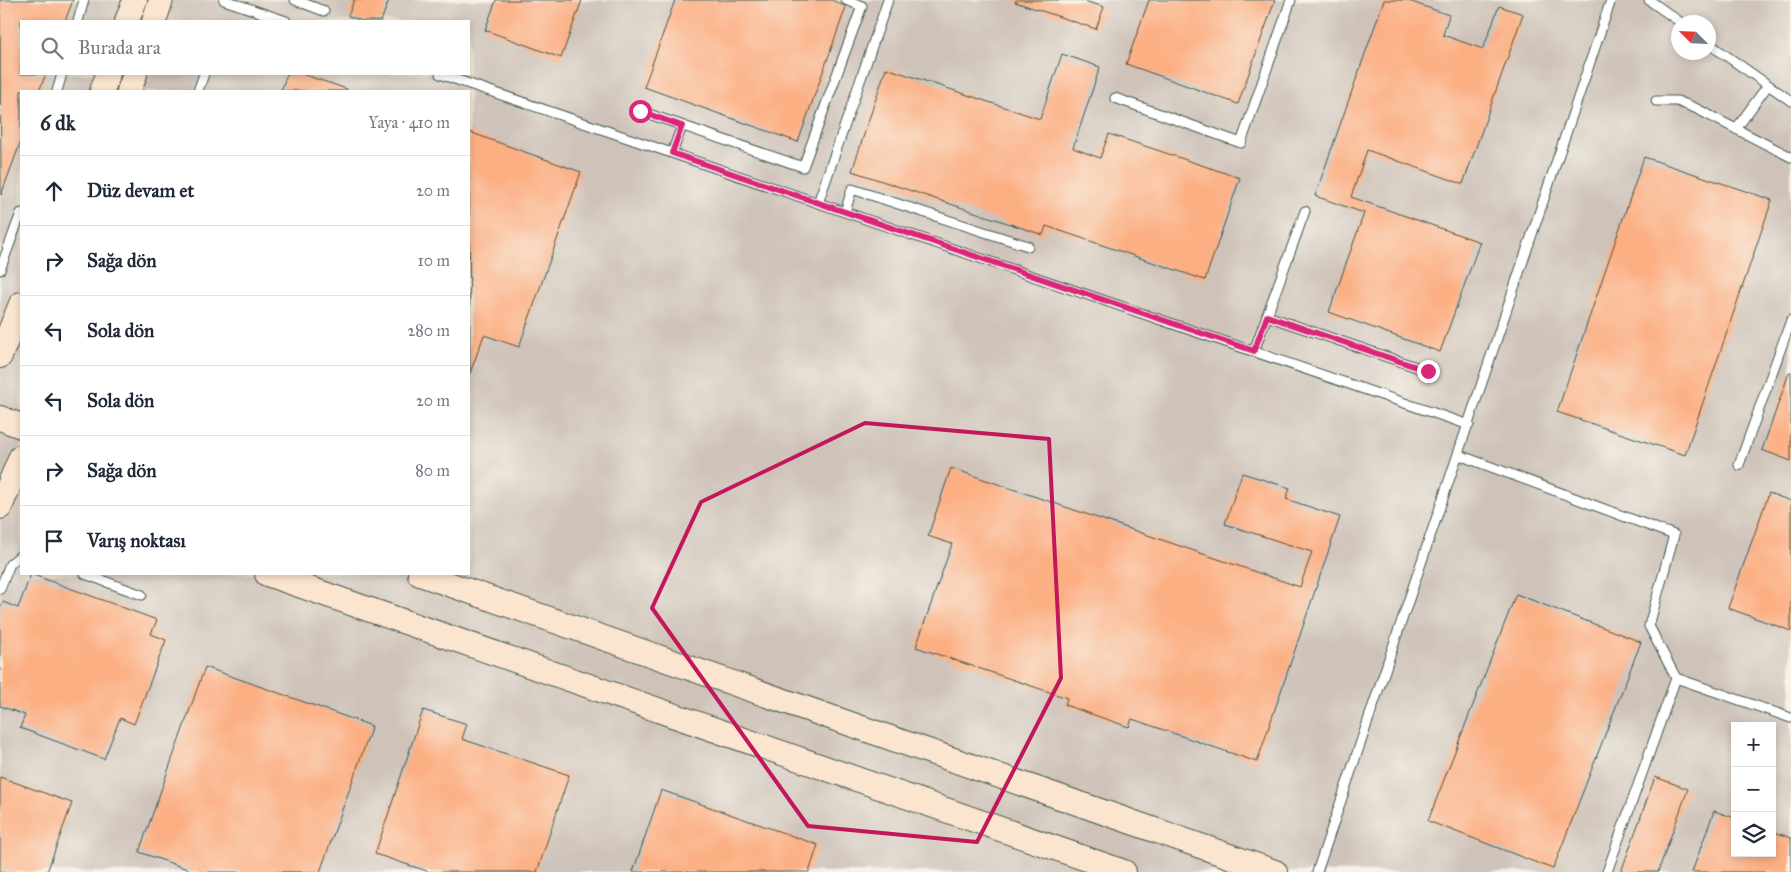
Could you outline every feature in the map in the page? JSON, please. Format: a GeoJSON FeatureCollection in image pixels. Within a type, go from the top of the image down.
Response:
{"type":"FeatureCollection","features":[{"type":"Feature","properties":{"kind":"street"},"geometry":{"type":"LineString","coordinates":[[127,20],[135,0]]}},
{"type":"Feature","properties":{"kind":"street"},"geometry":{"type":"LineString","coordinates":[[154,20],[161,0]]}},
{"type":"Feature","properties":{"kind":"street"},"geometry":{"type":"LineString","coordinates":[[102,90],[108,75]]}},
{"type":"Feature","properties":{"kind":"street"},"geometry":{"type":"LineString","coordinates":[[129,90],[136,75]]}},
{"type":"Feature","properties":{"kind":"street"},"geometry":{"type":"LineString","coordinates":[[0,356],[20,306]]}},
{"type":"Feature","properties":{"kind":"street"},"geometry":{"type":"LineString","coordinates":[[0,418],[20,426]]}},
{"type":"Feature","properties":{"kind":"street"},"geometry":{"type":"LineString","coordinates":[[7,498],[20,460]]}},
{"type":"Feature","properties":{"kind":"street"},"geometry":{"type":"LineString","coordinates":[[270,575],[1124,872]]}},
{"type":"Feature","properties":{"kind":"street"},"geometry":{"type":"LineString","coordinates":[[423,575],[1274,872]]}},
{"type":"Feature","properties":{"kind":"lane"},"geometry":{"type":"LineString","coordinates":[[78,20],[84,0]]}},
{"type":"Feature","properties":{"kind":"lane"},"geometry":{"type":"LineString","coordinates":[[224,0],[283,20]]}},
{"type":"Feature","properties":{"kind":"lane"},"geometry":{"type":"LineString","coordinates":[[295,0],[324,11]]}},
{"type":"Feature","properties":{"kind":"lane"},"geometry":{"type":"LineString","coordinates":[[640,111],[804,168],[862,6],[846,0]]}},
{"type":"Feature","properties":{"kind":"lane"},"geometry":{"type":"LineString","coordinates":[[818,202],[888,0]]}},
{"type":"Feature","properties":{"kind":"lane"},"geometry":{"type":"LineString","coordinates":[[1115,98],[1241,143],[1291,0]]}},
{"type":"Feature","properties":{"kind":"lane"},"geometry":{"type":"LineString","coordinates":[[1317,872],[1611,0]]}},
{"type":"Feature","properties":{"kind":"lane"},"geometry":{"type":"LineString","coordinates":[[1649,0],[1671,16]]}},
{"type":"Feature","properties":{"kind":"lane"},"geometry":{"type":"LineString","coordinates":[[1716,48],[1791,101]]}},
{"type":"Feature","properties":{"kind":"lane"},"geometry":{"type":"LineString","coordinates":[[57,90],[62,75]]}},
{"type":"Feature","properties":{"kind":"lane"},"geometry":{"type":"LineString","coordinates":[[198,90],[204,75]]}},
{"type":"Feature","properties":{"kind":"lane"},"geometry":{"type":"LineString","coordinates":[[443,75],[1469,425]]}},
{"type":"Feature","properties":{"kind":"lane"},"geometry":{"type":"LineString","coordinates":[[1736,129],[1768,85]]}},
{"type":"Feature","properties":{"kind":"lane"},"geometry":{"type":"LineString","coordinates":[[1656,101],[1678,101],[1791,157]]}},
{"type":"Feature","properties":{"kind":"lane"},"geometry":{"type":"LineString","coordinates":[[672,153],[682,126]]}},
{"type":"Feature","properties":{"kind":"lane"},"geometry":{"type":"LineString","coordinates":[[845,212],[852,190],[1028,246]]}},
{"type":"Feature","properties":{"kind":"lane"},"geometry":{"type":"LineString","coordinates":[[1254,351],[1305,211]]}},
{"type":"Feature","properties":{"kind":"lane"},"geometry":{"type":"LineString","coordinates":[[0,270],[20,216]]}},
{"type":"Feature","properties":{"kind":"lane"},"geometry":{"type":"LineString","coordinates":[[1267,316],[1428,371]]}},
{"type":"Feature","properties":{"kind":"lane"},"geometry":{"type":"LineString","coordinates":[[1739,465],[1791,320]]}},
{"type":"Feature","properties":{"kind":"lane"},"geometry":{"type":"LineString","coordinates":[[1459,455],[1674,535],[1649,626],[1676,678],[1791,718]]}},
{"type":"Feature","properties":{"kind":"lane"},"geometry":{"type":"LineString","coordinates":[[0,590],[10,564],[20,556]]}},
{"type":"Feature","properties":{"kind":"lane"},"geometry":{"type":"LineString","coordinates":[[88,575],[142,595]]}},
{"type":"Feature","properties":{"kind":"lane"},"geometry":{"type":"LineString","coordinates":[[1607,872],[1676,678]]}},
{"type":"Feature","properties":{"kind":"highlighted area"},"geometry":{"type":"Polygon","coordinates":[[[865,423],[1049,439],[1061,678],[977,842],[808,826],[652,608],[701,502],[865,423]]]}},
{"type":"Feature","properties":{"kind":"shaded area"},"geometry":{"type":"Polygon","coordinates":[[[0,0],[1791,0],[1791,872],[0,872],[0,0]]]}},
{"type":"Feature","properties":{"kind":"building"},"geometry":{"type":"Polygon","coordinates":[[[0,0],[73,0],[65,20],[20,20],[20,75],[46,75],[39,90],[20,90],[20,144],[1,195],[0,0]]]}},
{"type":"Feature","properties":{"kind":"building"},"geometry":{"type":"Polygon","coordinates":[[[354,0],[389,0],[381,20],[360,20],[348,16],[354,0]]]}},
{"type":"Feature","properties":{"kind":"building"},"geometry":{"type":"Polygon","coordinates":[[[496,0],[582,0],[561,58],[485,30],[496,0]]]}},
{"type":"Feature","properties":{"kind":"building"},"geometry":{"type":"Polygon","coordinates":[[[675,0],[832,0],[846,7],[798,142],[644,87],[675,0]]]}},
{"type":"Feature","properties":{"kind":"building"},"geometry":{"type":"Polygon","coordinates":[[[1016,0],[1081,0],[1104,7],[1096,29],[1015,2],[1016,0]]]}},
{"type":"Feature","properties":{"kind":"building"},"geometry":{"type":"Polygon","coordinates":[[[1149,0],[1275,0],[1238,104],[1126,64],[1149,0]]]}},
{"type":"Feature","properties":{"kind":"building"},"geometry":{"type":"Polygon","coordinates":[[[1384,0],[1406,0],[1449,15],[1443,35],[1483,49],[1499,6],[1523,14],[1463,184],[1367,150],[1351,197],[1480,242],[1440,352],[1329,312],[1364,213],[1315,196],[1384,0]]]}},
{"type":"Feature","properties":{"kind":"building"},"geometry":{"type":"Polygon","coordinates":[[[1062,54],[1100,67],[1073,148],[1100,158],[1109,134],[1240,178],[1205,280],[1046,226],[1043,235],[852,171],[886,68],[1040,119],[1062,54]]]}},
{"type":"Feature","properties":{"kind":"building"},"geometry":{"type":"Polygon","coordinates":[[[287,75],[305,75],[347,89],[347,90],[281,90],[287,75]]]}},
{"type":"Feature","properties":{"kind":"building"},"geometry":{"type":"Polygon","coordinates":[[[470,132],[581,172],[519,347],[484,335],[470,373],[470,132]]]}},
{"type":"Feature","properties":{"kind":"building"},"geometry":{"type":"Polygon","coordinates":[[[1644,157],[1772,200],[1685,455],[1557,412],[1644,157]]]}},
{"type":"Feature","properties":{"kind":"building"},"geometry":{"type":"Polygon","coordinates":[[[1789,373],[1791,373],[1791,461],[1762,450],[1789,373]]]}},
{"type":"Feature","properties":{"kind":"building"},"geometry":{"type":"Polygon","coordinates":[[[951,468],[1300,587],[1312,552],[1225,524],[1242,473],[1290,488],[1286,499],[1340,517],[1257,762],[1132,719],[1129,727],[1065,705],[1067,698],[916,647],[952,544],[928,536],[951,468]]]}},
{"type":"Feature","properties":{"kind":"building"},"geometry":{"type":"Polygon","coordinates":[[[1769,493],[1791,501],[1791,631],[1728,608],[1769,493]]]}},
{"type":"Feature","properties":{"kind":"building"},"geometry":{"type":"Polygon","coordinates":[[[31,575],[34,575],[157,620],[151,634],[166,640],[134,724],[120,718],[104,759],[20,728],[25,715],[0,706],[0,608],[3,602],[18,608],[31,575]]]}},
{"type":"Feature","properties":{"kind":"building"},"geometry":{"type":"Polygon","coordinates":[[[1516,594],[1641,642],[1553,869],[1428,821],[1516,594]]]}},
{"type":"Feature","properties":{"kind":"building"},"geometry":{"type":"Polygon","coordinates":[[[205,667],[372,726],[320,872],[196,872],[139,852],[205,667]]]}},
{"type":"Feature","properties":{"kind":"building"},"geometry":{"type":"Polygon","coordinates":[[[423,710],[467,724],[462,739],[569,775],[537,872],[430,872],[375,854],[423,710]]]}},
{"type":"Feature","properties":{"kind":"building"},"geometry":{"type":"Polygon","coordinates":[[[0,777],[72,803],[47,872],[0,872],[0,777]]]}},
{"type":"Feature","properties":{"kind":"building"},"geometry":{"type":"Polygon","coordinates":[[[1655,777],[1688,789],[1658,872],[1621,872],[1655,777]]]}},
{"type":"Feature","properties":{"kind":"building"},"geometry":{"type":"Polygon","coordinates":[[[661,790],[818,845],[809,872],[633,872],[661,790]]]}},
{"type":"Feature","properties":{"kind":"building"},"geometry":{"type":"Polygon","coordinates":[[[1714,811],[1731,817],[1731,857],[1776,857],[1776,832],[1791,838],[1791,872],[1692,872],[1714,811]]]}},
{"type":"Feature","properties":{"kind":"route"},"geometry":{"type":"LineString","coordinates":[[640,111],[682,126],[672,153],[1254,351],[1267,316],[1428,371]]}}]}
